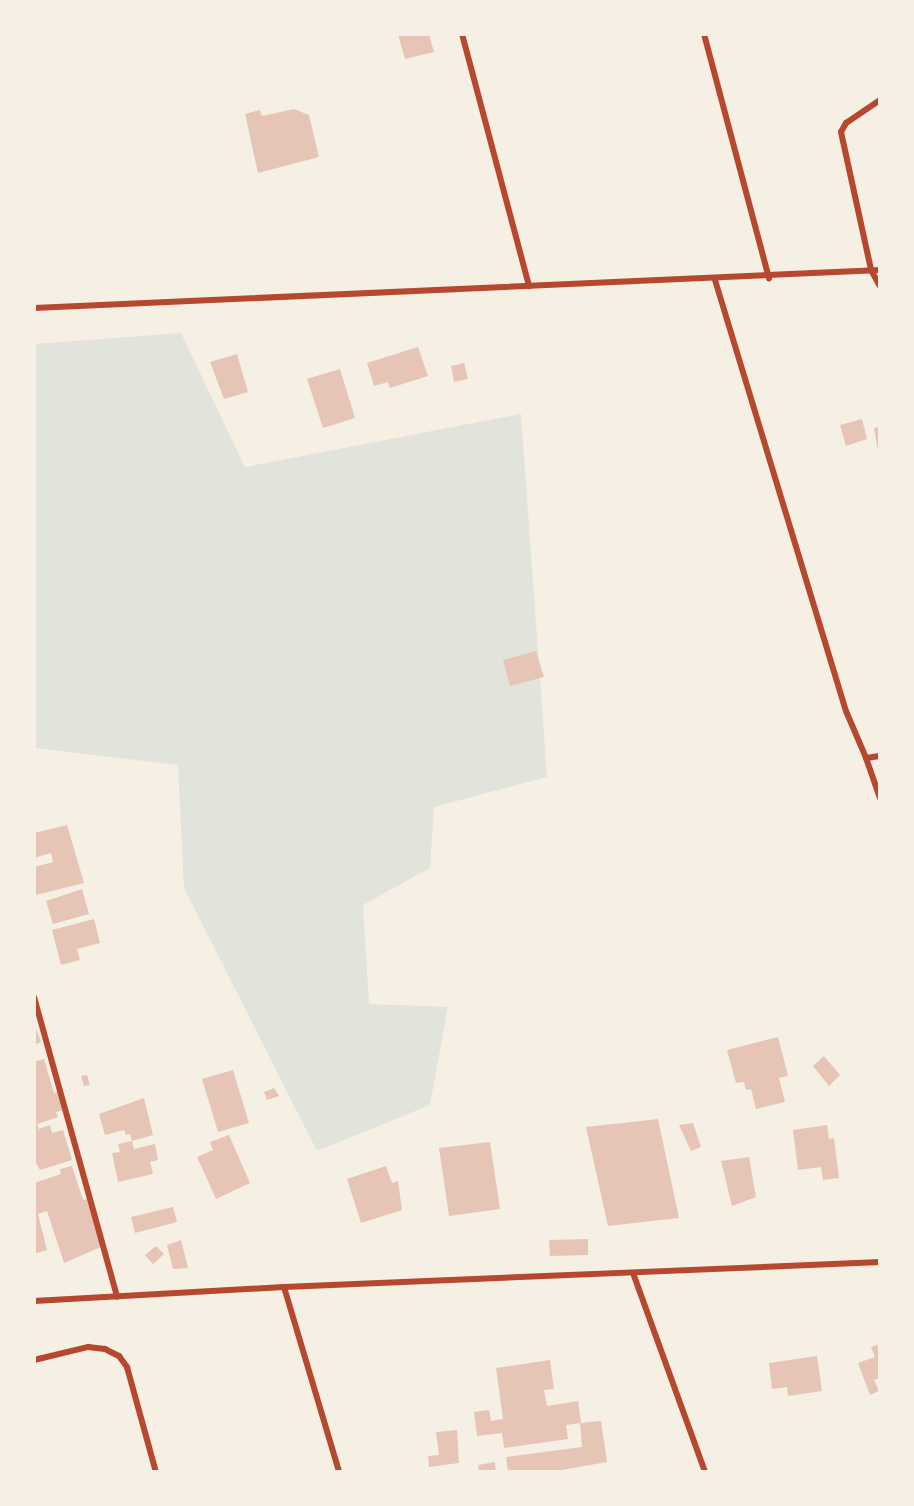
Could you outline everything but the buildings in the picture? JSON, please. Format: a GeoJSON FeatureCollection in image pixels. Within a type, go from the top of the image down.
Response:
{"type":"FeatureCollection","features":[{"type":"Feature","properties":{"kind":"street"},"geometry":{"type":"LineString","coordinates":[[462,34],[529,286]]}},
{"type":"Feature","properties":{"kind":"street"},"geometry":{"type":"LineString","coordinates":[[704,34],[769,278]]}},
{"type":"Feature","properties":{"kind":"street"},"geometry":{"type":"LineString","coordinates":[[879,100],[846,123],[841,132],[871,270],[879,286]]}},
{"type":"Feature","properties":{"kind":"street"},"geometry":{"type":"LineString","coordinates":[[34,308],[769,278],[879,270]]}},
{"type":"Feature","properties":{"kind":"street"},"geometry":{"type":"LineString","coordinates":[[715,280],[843,700],[879,798]]}},
{"type":"Feature","properties":{"kind":"street"},"geometry":{"type":"LineString","coordinates":[[866,758],[879,756]]}},
{"type":"Feature","properties":{"kind":"street"},"geometry":{"type":"LineString","coordinates":[[34,997],[117,1297]]}},
{"type":"Feature","properties":{"kind":"street"},"geometry":{"type":"LineString","coordinates":[[34,1301],[284,1287],[879,1262]]}},
{"type":"Feature","properties":{"kind":"street"},"geometry":{"type":"LineString","coordinates":[[633,1273],[705,1472]]}},
{"type":"Feature","properties":{"kind":"street"},"geometry":{"type":"LineString","coordinates":[[284,1287],[339,1472]]}},
{"type":"Feature","properties":{"kind":"street"},"geometry":{"type":"LineString","coordinates":[[34,1360],[88,1347],[105,1349],[119,1356],[127,1367],[156,1472]]}},
{"type":"Feature","properties":{"kind":"shaded area"},"geometry":{"type":"Polygon","coordinates":[[[181,333],[245,467],[521,414],[547,777],[434,807],[430,868],[363,905],[369,1004],[448,1007],[430,1105],[317,1151],[184,888],[178,765],[35,748],[35,344],[181,333]]]}}]}
